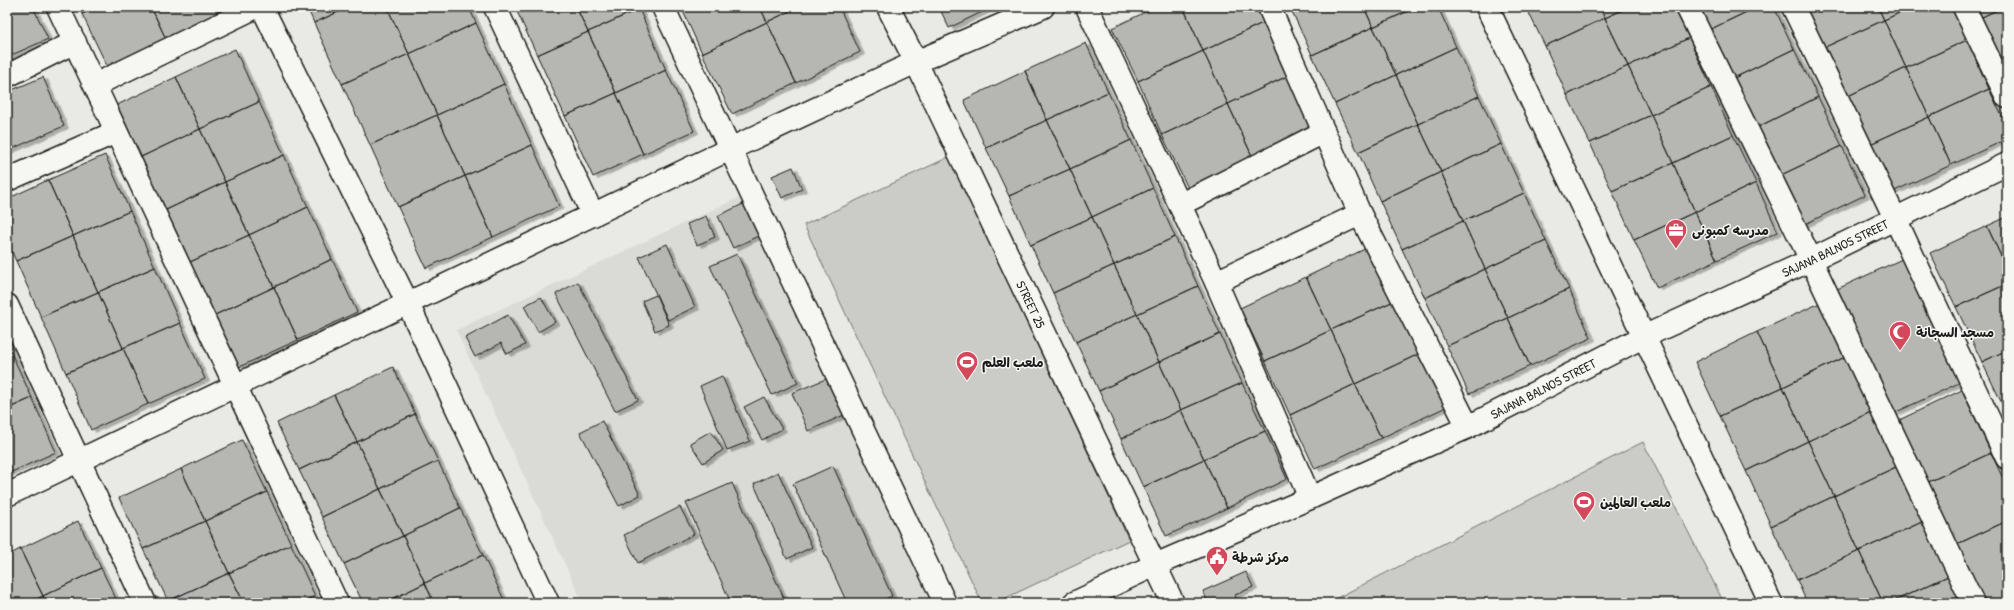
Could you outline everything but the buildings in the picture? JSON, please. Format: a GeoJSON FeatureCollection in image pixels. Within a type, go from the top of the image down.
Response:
{"type":"FeatureCollection","features":[{"type":"Feature","properties":{"kind":"street"},"geometry":{"type":"LineString","coordinates":[[58,7],[235,386],[329,600]]}},
{"type":"Feature","properties":{"kind":"street"},"geometry":{"type":"LineString","coordinates":[[95,85],[256,7]]}},
{"type":"Feature","properties":{"kind":"street"},"geometry":{"type":"LineString","coordinates":[[262,7],[408,304],[548,603]]}},
{"type":"Feature","properties":{"kind":"street"},"geometry":{"type":"LineString","coordinates":[[495,7],[593,215]]}},
{"type":"Feature","properties":{"kind":"street"},"geometry":{"type":"LineString","coordinates":[[663,7],[945,603]]}},
{"type":"Feature","properties":{"kind":"street","name":"STREET 25"},"geometry":{"type":"LineString","coordinates":[[888,7],[916,62],[1173,603]]}},
{"type":"Feature","properties":{"kind":"street"},"geometry":{"type":"LineString","coordinates":[[7,495],[1018,12],[1044,7]]}},
{"type":"Feature","properties":{"kind":"street"},"geometry":{"type":"LineString","coordinates":[[1087,7],[1181,204],[1310,498]]}},
{"type":"Feature","properties":{"kind":"street"},"geometry":{"type":"LineString","coordinates":[[1269,7],[1360,214],[1468,426]]}},
{"type":"Feature","properties":{"kind":"street"},"geometry":{"type":"LineString","coordinates":[[1487,7],[1771,603]]}},
{"type":"Feature","properties":{"kind":"street"},"geometry":{"type":"LineString","coordinates":[[1687,7],[1811,260],[1973,603]]}},
{"type":"Feature","properties":{"kind":"street"},"geometry":{"type":"LineString","coordinates":[[1793,7],[1896,218],[2007,458]]}},
{"type":"Feature","properties":{"kind":"street"},"geometry":{"type":"LineString","coordinates":[[1964,7],[2007,97]]}},
{"type":"Feature","properties":{"kind":"street"},"geometry":{"type":"LineString","coordinates":[[7,76],[75,42]]}},
{"type":"Feature","properties":{"kind":"street"},"geometry":{"type":"LineString","coordinates":[[7,180],[116,132]]}},
{"type":"Feature","properties":{"kind":"street"},"geometry":{"type":"LineString","coordinates":[[1181,204],[1324,132]]}},
{"type":"Feature","properties":{"kind":"street","name":"SAJANA BALNOS STREET"},"geometry":{"type":"LineString","coordinates":[[1074,603],[1155,565],[1310,498],[1468,426],[1643,337],[1811,260],[2007,164]]}},
{"type":"Feature","properties":{"kind":"street"},"geometry":{"type":"LineString","coordinates":[[1216,282],[1360,214]]}},
{"type":"Feature","properties":{"kind":"street"},"geometry":{"type":"LineString","coordinates":[[7,305],[145,603]]}},
{"type":"Feature","properties":{"kind":"shaded area","name":"ملعب العلم"},"geometry":{"type":"Polygon","coordinates":[[[949,157],[1129,540],[995,603],[982,603],[804,225],[949,157]]]}},
{"type":"Feature","properties":{"kind":"shaded area"},"geometry":{"type":"Polygon","coordinates":[[[742,196],[932,603],[583,603],[456,330],[742,196]]]}},
{"type":"Feature","properties":{"kind":"shaded area","name":"ملعب العالمين"},"geometry":{"type":"Polygon","coordinates":[[[1643,442],[1724,603],[1327,603],[1643,442]]]}},
{"type":"Feature","properties":{"kind":"place","name":"مدرسه كمبونى"},"geometry":{"type":"Point","coordinates":[1676,250]}},
{"type":"Feature","properties":{"kind":"place","name":"مسجد السجانة"},"geometry":{"type":"Point","coordinates":[1900,352]}},
{"type":"Feature","properties":{"kind":"place","name":"ملعب العلم"},"geometry":{"type":"Point","coordinates":[967,382]}},
{"type":"Feature","properties":{"kind":"place","name":"ملعب العالمين"},"geometry":{"type":"Point","coordinates":[1584,522]}},
{"type":"Feature","properties":{"kind":"place","name":"مركز شرطة"},"geometry":{"type":"Point","coordinates":[1217,576]}}]}
